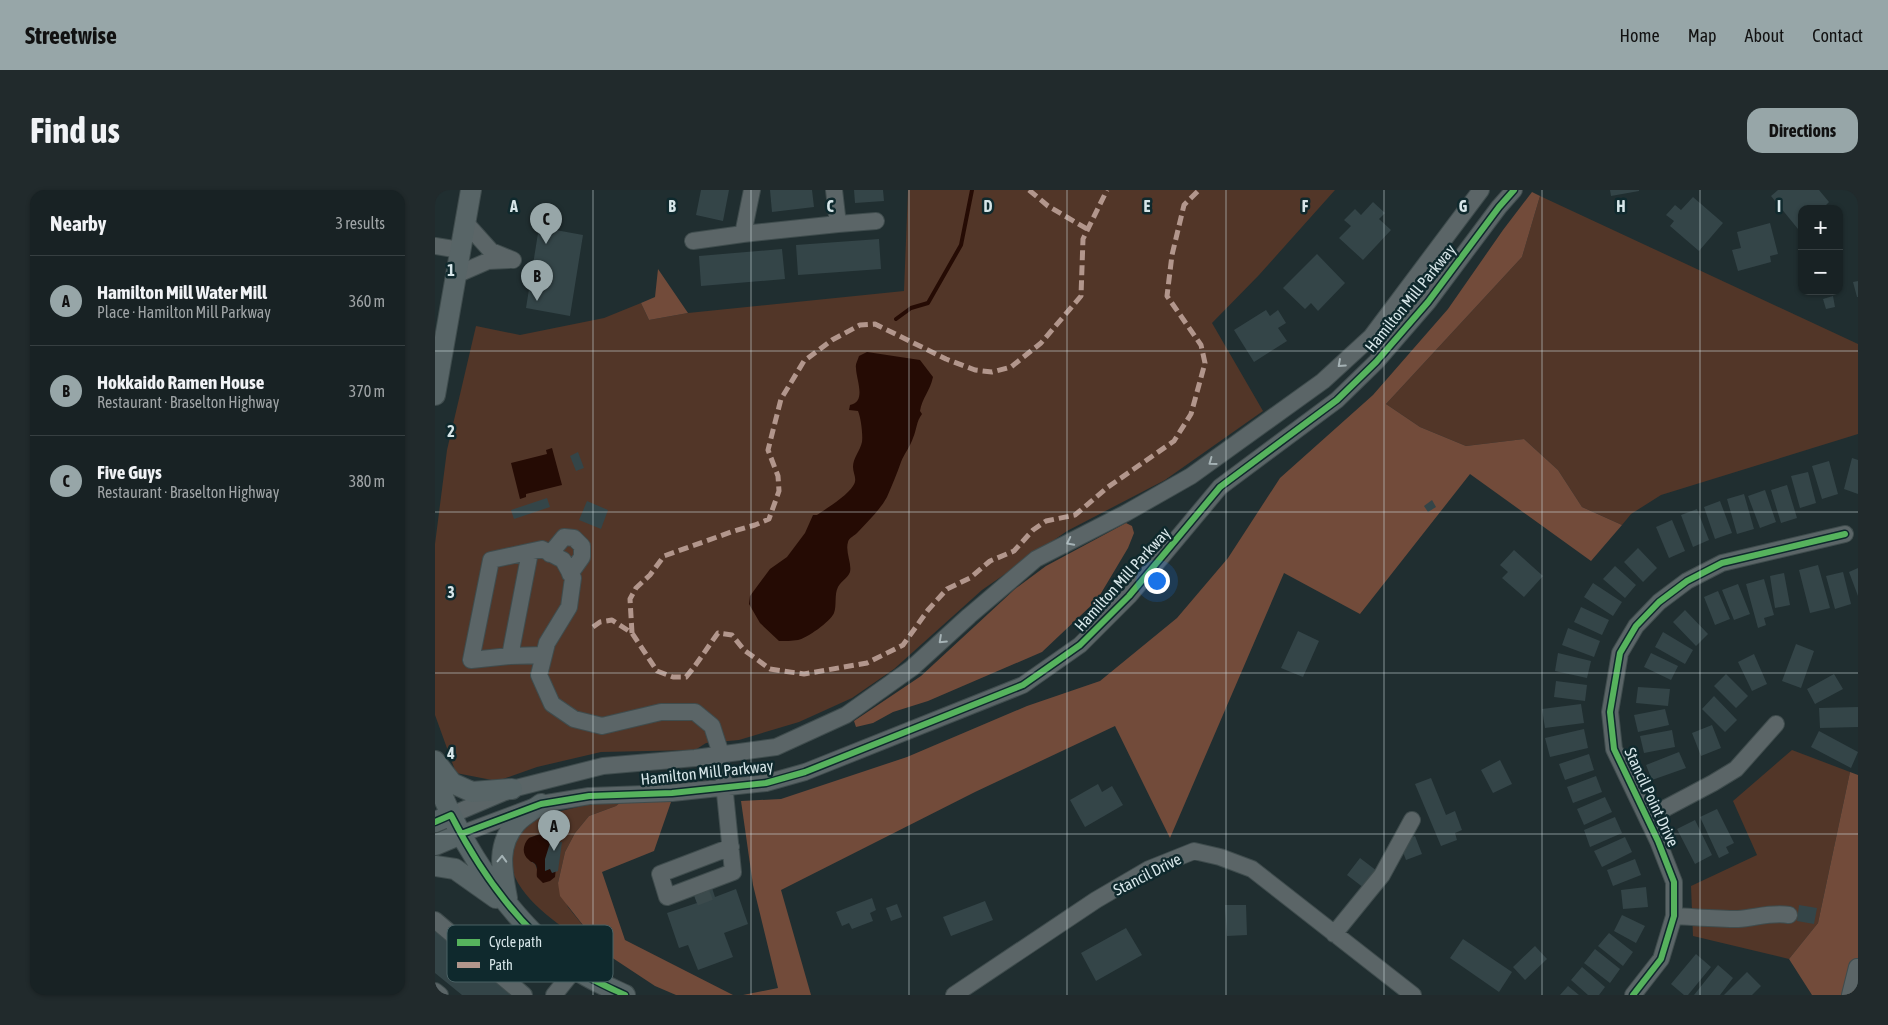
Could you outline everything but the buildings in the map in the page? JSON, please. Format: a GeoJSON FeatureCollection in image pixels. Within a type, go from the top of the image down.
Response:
{"type":"FeatureCollection","features":[{"type":"Feature","properties":{"kind":"main road"},"geometry":{"type":"LineString","coordinates":[[435,394],[471,190]]}},
{"type":"Feature","properties":{"kind":"main road"},"geometry":{"type":"LineString","coordinates":[[435,761],[452,783],[472,792],[511,789]]}},
{"type":"Feature","properties":{"kind":"main road"},"geometry":{"type":"LineString","coordinates":[[435,777],[443,818],[461,834],[509,908]]}},
{"type":"Feature","properties":{"kind":"main road"},"geometry":{"type":"LineString","coordinates":[[509,908],[502,869],[503,844],[516,823],[541,804]]}},
{"type":"Feature","properties":{"kind":"main road"},"geometry":{"type":"LineString","coordinates":[[435,845],[461,834]]}},
{"type":"Feature","properties":{"kind":"main road"},"geometry":{"type":"LineString","coordinates":[[435,866],[455,869],[480,885],[509,908],[525,925]]}},
{"type":"Feature","properties":{"kind":"main road"},"geometry":{"type":"LineString","coordinates":[[600,982],[625,995]]}},
{"type":"Feature","properties":{"kind":"street"},"geometry":{"type":"LineString","coordinates":[[743,234],[752,190]]}},
{"type":"Feature","properties":{"kind":"street"},"geometry":{"type":"LineString","coordinates":[[835,190],[838,224]]}},
{"type":"Feature","properties":{"kind":"street","name":"Hamilton Mill Parkway"},"geometry":{"type":"LineString","coordinates":[[443,818],[511,789],[603,766],[777,747],[846,715],[913,668],[969,616],[1036,560],[1191,476],[1323,381],[1371,337],[1481,190]]}},
{"type":"Feature","properties":{"kind":"street","name":"Hamilton Mill Parkway"},"geometry":{"type":"LineString","coordinates":[[461,834],[541,804],[589,796],[672,793],[726,787],[766,782],[805,772],[1023,685],[1080,645],[1129,596],[1221,487],[1337,400],[1376,362],[1428,302],[1499,207],[1514,190]]}},
{"type":"Feature","properties":{"kind":"street"},"geometry":{"type":"LineString","coordinates":[[693,241],[743,234],[876,221]]}},
{"type":"Feature","properties":{"kind":"street"},"geometry":{"type":"LineString","coordinates":[[456,275],[487,261],[513,260],[491,251],[465,222]]}},
{"type":"Feature","properties":{"kind":"street"},"geometry":{"type":"LineString","coordinates":[[435,246],[461,250]]}},
{"type":"Feature","properties":{"kind":"street","name":"Stancil Point Drive"},"geometry":{"type":"LineString","coordinates":[[1637,994],[1661,959],[1674,916],[1674,882],[1647,818],[1614,749],[1610,712],[1620,653],[1636,626],[1659,602],[1680,586],[1722,563],[1845,534]]}},
{"type":"Feature","properties":{"kind":"street"},"geometry":{"type":"LineString","coordinates":[[551,554],[564,537],[574,538],[582,546],[582,557],[570,574]]}},
{"type":"Feature","properties":{"kind":"street"},"geometry":{"type":"LineString","coordinates":[[544,655],[471,660],[491,560],[542,549],[563,560],[573,578],[569,607],[547,643],[544,655],[539,675],[552,704],[574,720],[602,726],[661,712],[695,712],[712,726],[721,754],[726,787],[731,847],[733,872],[687,895],[667,897],[660,874],[731,847]]}},
{"type":"Feature","properties":{"kind":"street"},"geometry":{"type":"LineString","coordinates":[[510,656],[529,552]]}},
{"type":"Feature","properties":{"kind":"street"},"geometry":{"type":"LineString","coordinates":[[1647,818],[1713,783],[1735,769],[1776,724]]}},
{"type":"Feature","properties":{"kind":"street"},"geometry":{"type":"LineString","coordinates":[[1334,934],[1381,876],[1412,820]]}},
{"type":"Feature","properties":{"kind":"street","name":"Stancil Drive"},"geometry":{"type":"LineString","coordinates":[[954,995],[1096,900],[1149,869],[1194,851],[1220,857],[1252,869],[1413,995]]}},
{"type":"Feature","properties":{"kind":"street"},"geometry":{"type":"LineString","coordinates":[[713,891],[721,888],[724,875]]}},
{"type":"Feature","properties":{"kind":"street"},"geometry":{"type":"LineString","coordinates":[[1674,916],[1726,919],[1773,914],[1789,915]]}},
{"type":"Feature","properties":{"kind":"street"},"geometry":{"type":"LineString","coordinates":[[435,920],[447,930]]}},
{"type":"Feature","properties":{"kind":"street"},"geometry":{"type":"LineString","coordinates":[[1850,995],[1857,967]]}},
{"type":"Feature","properties":{"kind":"street"},"geometry":{"type":"LineString","coordinates":[[508,982],[523,995]]}},
{"type":"Feature","properties":{"kind":"street"},"geometry":{"type":"LineString","coordinates":[[554,995],[564,982]]}},
{"type":"Feature","properties":{"kind":"street"},"geometry":{"type":"LineString","coordinates":[[435,991],[440,995]]}},
{"type":"Feature","properties":{"kind":"shaded area"},"geometry":{"type":"Polygon","coordinates":[[[908,190],[1335,190],[1259,275],[1212,323],[1263,411],[1165,480],[1067,531],[982,590],[894,669],[852,698],[799,722],[739,740],[706,743],[695,750],[601,752],[537,767],[497,781],[456,773],[435,715],[435,544],[447,450],[476,326],[520,335],[604,318],[641,303],[649,320],[688,313],[904,291],[908,190]]]}},
{"type":"Feature","properties":{"kind":"shaded area"},"geometry":{"type":"Polygon","coordinates":[[[1532,192],[1540,196],[1522,257],[1386,404],[1420,427],[1466,446],[1524,439],[1558,470],[1582,507],[1622,525],[1591,561],[1470,474],[1360,614],[1284,573],[1170,838],[1115,726],[975,792],[781,890],[811,995],[743,995],[778,988],[753,885],[741,801],[781,799],[907,757],[1027,706],[1100,681],[1177,618],[1228,558],[1280,478],[1373,395],[1448,309],[1532,192]]]}},
{"type":"Feature","properties":{"kind":"shaded area"},"geometry":{"type":"Polygon","coordinates":[[[1540,196],[1858,344],[1858,434],[1661,495],[1631,514],[1622,525],[1582,507],[1558,470],[1524,439],[1466,446],[1420,427],[1386,404],[1522,257],[1540,196]]]}},
{"type":"Feature","properties":{"kind":"shaded area"},"geometry":{"type":"Polygon","coordinates":[[[658,269],[688,313],[649,320],[641,303],[655,297],[658,269]]]}},
{"type":"Feature","properties":{"kind":"shaded area"},"geometry":{"type":"Polygon","coordinates":[[[867,352],[920,360],[933,377],[921,406],[920,411],[922,414],[887,497],[874,515],[849,540],[847,550],[850,572],[838,587],[832,617],[807,636],[798,640],[779,641],[760,623],[749,604],[750,596],[770,569],[787,557],[805,533],[813,515],[817,515],[837,502],[850,490],[854,483],[853,464],[862,442],[862,431],[858,411],[849,410],[850,405],[858,400],[859,395],[856,364],[859,356],[867,352]]]}},
{"type":"Feature","properties":{"kind":"shaded area"},"geometry":{"type":"Polygon","coordinates":[[[552,448],[562,485],[526,494],[526,497],[520,499],[511,463],[547,454],[546,450],[552,448]]]}},
{"type":"Feature","properties":{"kind":"shaded area"},"geometry":{"type":"Polygon","coordinates":[[[1126,523],[1132,526],[1134,533],[1128,548],[1097,600],[1042,652],[928,701],[893,712],[873,723],[856,727],[854,721],[921,676],[1015,589],[1046,566],[1126,523]]]}},
{"type":"Feature","properties":{"kind":"shaded area"},"geometry":{"type":"Polygon","coordinates":[[[1792,750],[1850,772],[1818,923],[1789,959],[1693,936],[1691,886],[1757,855],[1733,801],[1792,750]]]}},
{"type":"Feature","properties":{"kind":"shaded area"},"geometry":{"type":"Polygon","coordinates":[[[1850,772],[1858,775],[1858,973],[1853,995],[1812,995],[1789,959],[1818,923],[1850,772]]]}},
{"type":"Feature","properties":{"kind":"shaded area"},"geometry":{"type":"Polygon","coordinates":[[[604,801],[622,801],[616,806],[589,816],[575,833],[565,852],[558,883],[568,907],[582,925],[560,925],[526,894],[508,862],[516,830],[535,817],[604,801]],[[546,824],[543,833],[529,838],[529,860],[535,864],[537,869],[556,837],[565,832],[546,824]]]}},
{"type":"Feature","properties":{"kind":"shaded area"},"geometry":{"type":"Polygon","coordinates":[[[622,801],[671,802],[654,851],[602,872],[625,940],[733,995],[676,995],[655,986],[613,958],[613,925],[583,925],[560,896],[558,883],[565,852],[575,833],[589,816],[616,806],[622,801]]]}},
{"type":"Feature","properties":{"kind":"shaded area"},"geometry":{"type":"Polygon","coordinates":[[[559,816],[565,823],[566,832],[556,837],[554,841],[558,850],[555,877],[543,883],[537,877],[536,865],[526,858],[524,846],[529,838],[543,833],[548,819],[559,816]]]}},
{"type":"Feature","properties":{"kind":"waterway"},"geometry":{"type":"LineString","coordinates":[[896,319],[911,308],[928,303],[961,245],[972,190]]}},
{"type":"Feature","properties":{"kind":"tunnel"},"geometry":{"type":"LineString","coordinates":[[695,898],[713,891]]}},
{"type":"Feature","properties":{"kind":"marked path"},"geometry":{"type":"LineString","coordinates":[[1029,190],[1048,206],[1087,229]]}},
{"type":"Feature","properties":{"kind":"marked path"},"geometry":{"type":"LineString","coordinates":[[632,633],[630,599],[636,588],[650,575],[664,556],[769,519],[779,491],[778,476],[768,450],[781,399],[804,361],[832,340],[860,325],[875,324],[946,359],[975,370],[992,372],[1011,367],[1041,343],[1081,296],[1083,239],[1107,190]]}},
{"type":"Feature","properties":{"kind":"marked path"},"geometry":{"type":"LineString","coordinates":[[593,627],[600,622],[612,620],[632,633],[657,671],[673,677],[686,677],[718,633],[732,635],[744,650],[770,669],[804,674],[867,663],[903,645],[928,610],[947,589],[970,578],[990,561],[1014,551],[1033,530],[1046,521],[1075,515],[1108,487],[1174,441],[1191,414],[1205,363],[1201,345],[1167,296],[1172,255],[1184,205],[1199,190]]}},
{"type":"Feature","properties":{"kind":"cycle path"},"geometry":{"type":"LineString","coordinates":[[461,834],[541,804],[589,796],[672,793],[766,783],[805,772],[1023,685],[1080,645],[1129,596],[1220,487],[1337,400],[1376,362],[1428,302],[1499,207],[1514,190]]}},
{"type":"Feature","properties":{"kind":"cycle path"},"geometry":{"type":"LineString","coordinates":[[1633,995],[1661,959],[1674,916],[1674,882],[1658,841],[1614,749],[1610,712],[1620,653],[1636,626],[1659,602],[1687,581],[1722,563],[1845,534]]}},
{"type":"Feature","properties":{"kind":"cycle path"},"geometry":{"type":"LineString","coordinates":[[435,822],[451,815],[489,879],[527,925]]}},
{"type":"Feature","properties":{"kind":"cycle path"},"geometry":{"type":"LineString","coordinates":[[597,982],[625,995]]}},
{"type":"Feature","properties":{"kind":"place","name":"Five Guys"},"geometry":{"type":"Point","coordinates":[546,244]}},
{"type":"Feature","properties":{"kind":"place","name":"Hokkaido Ramen House"},"geometry":{"type":"Point","coordinates":[537,301]}},
{"type":"Feature","properties":{"kind":"place","name":"Hamilton Mill Water Mill"},"geometry":{"type":"Point","coordinates":[554,851]}}]}
